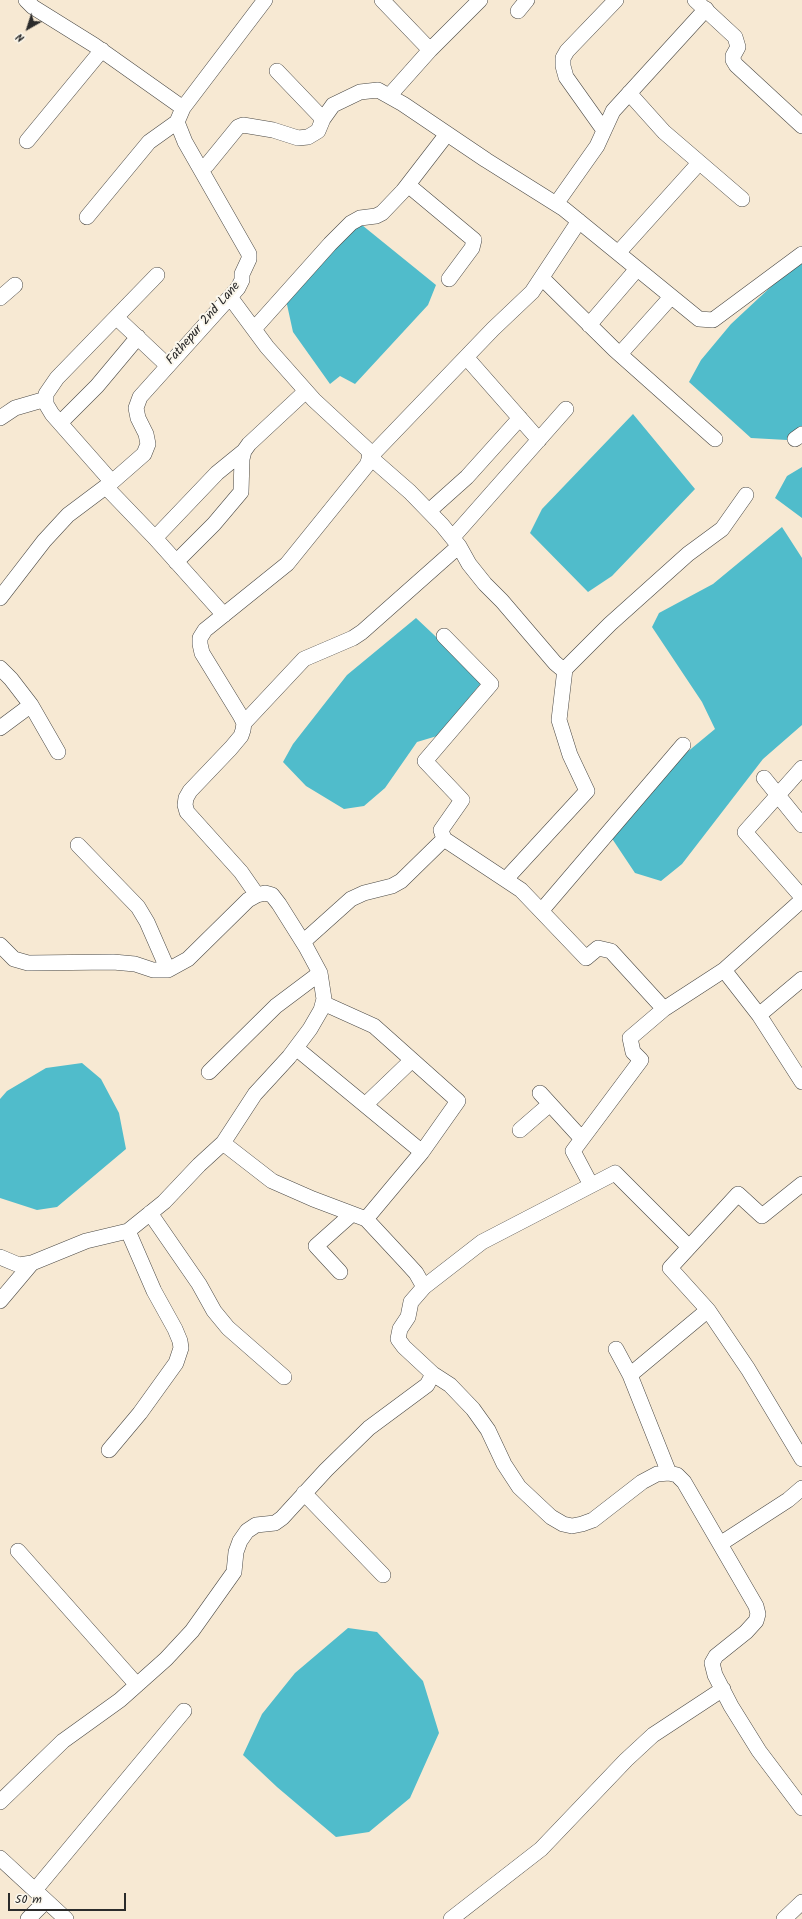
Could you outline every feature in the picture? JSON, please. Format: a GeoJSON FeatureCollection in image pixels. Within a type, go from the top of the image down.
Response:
{"type":"FeatureCollection","features":[{"type":"Feature","properties":{"kind":"street"},"geometry":{"type":"LineString","coordinates":[[87,217],[149,142],[177,122],[184,108],[265,0]]}},
{"type":"Feature","properties":{"kind":"street"},"geometry":{"type":"LineString","coordinates":[[382,0],[430,50]]}},
{"type":"Feature","properties":{"kind":"street"},"geometry":{"type":"LineString","coordinates":[[389,96],[430,50],[480,0]]}},
{"type":"Feature","properties":{"kind":"street"},"geometry":{"type":"LineString","coordinates":[[604,128],[566,77],[563,66],[563,58],[567,51],[616,0]]}},
{"type":"Feature","properties":{"kind":"street"},"geometry":{"type":"LineString","coordinates":[[32,2],[184,108]]}},
{"type":"Feature","properties":{"kind":"street"},"geometry":{"type":"LineString","coordinates":[[556,204],[597,146],[613,111],[701,5],[735,37],[738,47],[733,56],[733,60],[736,65],[802,126]]}},
{"type":"Feature","properties":{"kind":"street"},"geometry":{"type":"LineString","coordinates":[[27,141],[102,50]]}},
{"type":"Feature","properties":{"kind":"street"},"geometry":{"type":"LineString","coordinates":[[277,72],[323,119]]}},
{"type":"Feature","properties":{"kind":"street"},"geometry":{"type":"LineString","coordinates":[[201,169],[207,165],[238,127],[243,125],[273,130],[298,138],[308,137],[318,131],[323,119],[333,105],[360,92],[378,90],[556,204],[699,319],[713,320],[802,254]]}},
{"type":"Feature","properties":{"kind":"street"},"geometry":{"type":"LineString","coordinates":[[629,93],[664,132],[742,200]]}},
{"type":"Feature","properties":{"kind":"street","name":"Fathepur 2nd Lane"},"geometry":{"type":"LineString","coordinates":[[0,598],[44,541],[68,515],[109,485],[144,454],[148,444],[146,434],[138,418],[136,408],[140,397],[230,297],[242,280],[242,274],[248,259],[248,254],[185,142],[177,122]]}},
{"type":"Feature","properties":{"kind":"street"},"geometry":{"type":"LineString","coordinates":[[254,329],[330,244],[351,223],[360,218],[376,216],[382,213],[408,186],[447,134]]}},
{"type":"Feature","properties":{"kind":"street"},"geometry":{"type":"LineString","coordinates":[[618,253],[699,163]]}},
{"type":"Feature","properties":{"kind":"street"},"geometry":{"type":"LineString","coordinates":[[408,186],[474,240],[472,248],[449,279]]}},
{"type":"Feature","properties":{"kind":"street"},"geometry":{"type":"LineString","coordinates":[[244,723],[202,653],[200,638],[205,630],[287,564],[367,466],[370,457],[466,357],[526,298],[542,278],[579,221]]}},
{"type":"Feature","properties":{"kind":"street"},"geometry":{"type":"LineString","coordinates":[[589,325],[637,269]]}},
{"type":"Feature","properties":{"kind":"street"},"geometry":{"type":"LineString","coordinates":[[157,275],[117,318],[57,378],[50,388],[46,399],[49,409],[109,485],[224,615]]}},
{"type":"Feature","properties":{"kind":"street"},"geometry":{"type":"LineString","coordinates":[[542,278],[620,354],[715,439]]}},
{"type":"Feature","properties":{"kind":"street"},"geometry":{"type":"LineString","coordinates":[[0,298],[16,285]]}},
{"type":"Feature","properties":{"kind":"street"},"geometry":{"type":"LineString","coordinates":[[230,297],[267,347],[306,391],[368,450],[370,457],[429,511],[456,541],[469,564],[485,584],[502,601],[555,663],[560,668],[565,669]]}},
{"type":"Feature","properties":{"kind":"street"},"geometry":{"type":"LineString","coordinates":[[620,354],[671,297]]}},
{"type":"Feature","properties":{"kind":"street"},"geometry":{"type":"LineString","coordinates":[[117,318],[168,366]]}},
{"type":"Feature","properties":{"kind":"street"},"geometry":{"type":"LineString","coordinates":[[60,423],[97,386],[138,337]]}},
{"type":"Feature","properties":{"kind":"street"},"geometry":{"type":"LineString","coordinates":[[466,357],[539,440]]}},
{"type":"Feature","properties":{"kind":"street"},"geometry":{"type":"LineString","coordinates":[[155,538],[217,473],[244,452],[249,444],[306,391]]}},
{"type":"Feature","properties":{"kind":"street"},"geometry":{"type":"LineString","coordinates":[[0,418],[9,411],[46,399]]}},
{"type":"Feature","properties":{"kind":"street"},"geometry":{"type":"LineString","coordinates":[[257,895],[241,872],[187,812],[185,805],[186,798],[190,791],[241,736],[244,723],[304,659],[353,638],[362,632],[456,541],[566,409]]}},
{"type":"Feature","properties":{"kind":"street"},"geometry":{"type":"LineString","coordinates":[[429,511],[467,477],[520,418]]}},
{"type":"Feature","properties":{"kind":"street"},"geometry":{"type":"LineString","coordinates":[[176,562],[214,524],[242,492],[244,452]]}},
{"type":"Feature","properties":{"kind":"street"},"geometry":{"type":"LineString","coordinates":[[506,879],[587,791],[570,755],[559,720],[565,669],[610,624],[688,554],[722,529],[746,495]]}},
{"type":"Feature","properties":{"kind":"street"},"geometry":{"type":"LineString","coordinates":[[444,636],[491,684],[425,761],[462,800],[442,830],[444,839],[521,890],[542,910],[586,958],[598,948],[611,951],[664,1009]]}},
{"type":"Feature","properties":{"kind":"street"},"geometry":{"type":"LineString","coordinates":[[0,668],[31,705],[58,752]]}},
{"type":"Feature","properties":{"kind":"street"},"geometry":{"type":"LineString","coordinates":[[0,728],[31,705]]}},
{"type":"Feature","properties":{"kind":"street"},"geometry":{"type":"LineString","coordinates":[[542,910],[683,745]]}},
{"type":"Feature","properties":{"kind":"street"},"geometry":{"type":"LineString","coordinates":[[802,768],[745,832],[802,897]]}},
{"type":"Feature","properties":{"kind":"street"},"geometry":{"type":"LineString","coordinates":[[764,778],[802,825]]}},
{"type":"Feature","properties":{"kind":"street"},"geometry":{"type":"LineString","coordinates":[[303,942],[351,898],[401,882],[444,839]]}},
{"type":"Feature","properties":{"kind":"street"},"geometry":{"type":"LineString","coordinates":[[78,846],[138,907],[147,922],[168,970]]}},
{"type":"Feature","properties":{"kind":"street"},"geometry":{"type":"LineString","coordinates":[[0,945],[14,959],[28,963],[113,962],[135,964],[152,970],[168,970],[188,959],[248,900],[265,893],[272,895],[303,942],[320,973],[324,999],[321,1010],[296,1048],[255,1094],[223,1143],[199,1165],[164,1202],[128,1231],[86,1242],[32,1263],[19,1264],[0,1257]]}},
{"type":"Feature","properties":{"kind":"street"},"geometry":{"type":"LineString","coordinates":[[591,1185],[573,1151],[640,1060],[633,1052],[630,1038],[664,1009],[724,970],[802,900]]}},
{"type":"Feature","properties":{"kind":"street"},"geometry":{"type":"LineString","coordinates":[[724,970],[759,1015],[802,1082]]}},
{"type":"Feature","properties":{"kind":"street"},"geometry":{"type":"LineString","coordinates":[[209,1072],[276,1006],[320,973]]}},
{"type":"Feature","properties":{"kind":"street"},"geometry":{"type":"LineString","coordinates":[[759,1015],[802,978]]}},
{"type":"Feature","properties":{"kind":"street"},"geometry":{"type":"LineString","coordinates":[[323,1002],[374,1026],[458,1101],[422,1152],[359,1216],[316,1246],[340,1272]]}},
{"type":"Feature","properties":{"kind":"street"},"geometry":{"type":"LineString","coordinates":[[296,1048],[422,1152]]}},
{"type":"Feature","properties":{"kind":"street"},"geometry":{"type":"LineString","coordinates":[[365,1105],[412,1060]]}},
{"type":"Feature","properties":{"kind":"street"},"geometry":{"type":"LineString","coordinates":[[540,1093],[582,1139]]}},
{"type":"Feature","properties":{"kind":"street"},"geometry":{"type":"LineString","coordinates":[[520,1130],[550,1104]]}},
{"type":"Feature","properties":{"kind":"street"},"geometry":{"type":"LineString","coordinates":[[223,1143],[272,1181],[313,1199],[359,1216],[416,1273],[424,1287]]}},
{"type":"Feature","properties":{"kind":"street"},"geometry":{"type":"LineString","coordinates":[[690,1247],[615,1173],[482,1242],[424,1287],[411,1302],[408,1317],[400,1329],[398,1339],[433,1374],[450,1385],[473,1409],[488,1430],[504,1464],[519,1487],[551,1517],[564,1524],[572,1526],[593,1520],[642,1482],[657,1474],[669,1473],[677,1475],[684,1482],[756,1606],[758,1614],[756,1621],[746,1632],[716,1656],[712,1663],[715,1675],[731,1706],[759,1751],[802,1808]]}},
{"type":"Feature","properties":{"kind":"street"},"geometry":{"type":"LineString","coordinates":[[802,1184],[762,1216],[738,1194],[670,1268],[708,1310],[748,1369],[802,1460]]}},
{"type":"Feature","properties":{"kind":"street"},"geometry":{"type":"LineString","coordinates":[[150,1213],[199,1284],[214,1311],[228,1328],[284,1377]]}},
{"type":"Feature","properties":{"kind":"street"},"geometry":{"type":"LineString","coordinates":[[109,1450],[140,1413],[176,1363],[181,1348],[175,1329],[154,1291],[128,1231]]}},
{"type":"Feature","properties":{"kind":"street"},"geometry":{"type":"LineString","coordinates":[[0,1301],[32,1263]]}},
{"type":"Feature","properties":{"kind":"street"},"geometry":{"type":"LineString","coordinates":[[630,1375],[708,1310]]}},
{"type":"Feature","properties":{"kind":"street"},"geometry":{"type":"LineString","coordinates":[[616,1349],[630,1375],[669,1473]]}},
{"type":"Feature","properties":{"kind":"street"},"geometry":{"type":"LineString","coordinates":[[0,1802],[63,1741],[120,1700],[137,1685],[166,1659],[192,1631],[234,1572],[236,1552],[240,1541],[247,1531],[256,1525],[275,1523],[282,1518],[304,1493],[369,1428],[427,1385],[433,1374]]}},
{"type":"Feature","properties":{"kind":"street"},"geometry":{"type":"LineString","coordinates":[[720,1544],[788,1500],[802,1488]]}},
{"type":"Feature","properties":{"kind":"street"},"geometry":{"type":"LineString","coordinates":[[304,1493],[382,1575]]}},
{"type":"Feature","properties":{"kind":"street"},"geometry":{"type":"LineString","coordinates":[[18,1551],[137,1685]]}},
{"type":"Feature","properties":{"kind":"street"},"geometry":{"type":"LineString","coordinates":[[451,1919],[541,1849],[626,1760],[653,1735],[723,1689]]}},
{"type":"Feature","properties":{"kind":"street"},"geometry":{"type":"LineString","coordinates":[[35,1890],[184,1711]]}},
{"type":"Feature","properties":{"kind":"street"},"geometry":{"type":"LineString","coordinates":[[0,1858],[66,1919]]}},
{"type":"Feature","properties":{"kind":"street"},"geometry":{"type":"LineString","coordinates":[[28,1919],[46,1901]]}},
{"type":"Feature","properties":{"kind":"street"},"geometry":{"type":"LineString","coordinates":[[784,1919],[802,1902]]}},
{"type":"Feature","properties":{"kind":"water"},"geometry":{"type":"Polygon","coordinates":[[[357,221],[436,285],[428,305],[355,384],[340,376],[330,384],[293,332],[286,300],[357,221]]]}},
{"type":"Feature","properties":{"kind":"water"},"geometry":{"type":"Polygon","coordinates":[[[802,262],[802,427],[787,440],[751,438],[689,382],[701,360],[731,324],[791,268],[802,262]]]}},
{"type":"Feature","properties":{"kind":"water"},"geometry":{"type":"Polygon","coordinates":[[[633,414],[695,489],[612,576],[588,592],[530,533],[542,509],[633,414]]]}},
{"type":"Feature","properties":{"kind":"water"},"geometry":{"type":"Polygon","coordinates":[[[802,467],[802,518],[775,498],[787,476],[802,467]]]}},
{"type":"Feature","properties":{"kind":"water"},"geometry":{"type":"Polygon","coordinates":[[[782,527],[802,558],[802,725],[763,759],[682,864],[661,881],[635,873],[609,834],[651,782],[715,729],[702,702],[652,627],[659,613],[713,584],[782,527]]]}},
{"type":"Feature","properties":{"kind":"water"},"geometry":{"type":"Polygon","coordinates":[[[416,618],[483,681],[437,736],[417,742],[385,788],[364,806],[344,809],[306,786],[283,762],[293,744],[347,675],[416,618]]]}},
{"type":"Feature","properties":{"kind":"water"},"geometry":{"type":"Polygon","coordinates":[[[82,1063],[101,1079],[119,1113],[126,1149],[57,1207],[37,1210],[0,1198],[0,1099],[7,1091],[46,1068],[82,1063]]]}},
{"type":"Feature","properties":{"kind":"water"},"geometry":{"type":"Polygon","coordinates":[[[348,1628],[377,1632],[423,1681],[439,1733],[410,1798],[369,1832],[336,1837],[277,1787],[243,1755],[262,1714],[295,1673],[348,1628]]]}}]}
